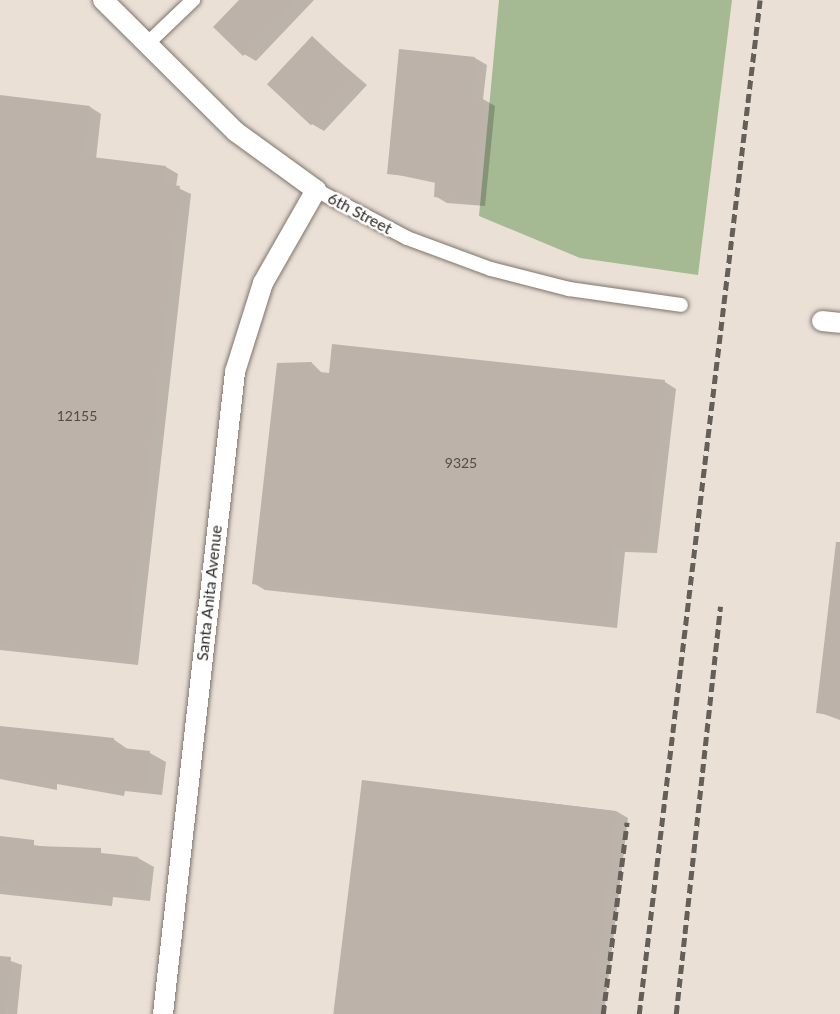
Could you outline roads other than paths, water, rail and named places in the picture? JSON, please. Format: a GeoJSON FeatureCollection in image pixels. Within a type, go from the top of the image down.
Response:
{"type":"FeatureCollection","features":[{"type":"Feature","properties":{"kind":"street","name":"6th Street"},"geometry":{"type":"LineString","coordinates":[[103,0],[236,132],[315,190],[407,238],[491,269],[579,291],[681,305]]}},
{"type":"Feature","properties":{"kind":"street"},"geometry":{"type":"LineString","coordinates":[[147,44],[193,0]]}},
{"type":"Feature","properties":{"kind":"street","name":"Santa Anita Avenue"},"geometry":{"type":"LineString","coordinates":[[163,1014],[235,372],[263,283],[315,190]]}},
{"type":"Feature","properties":{"kind":"railway"},"geometry":{"type":"LineString","coordinates":[[639,1014],[760,0]]}},
{"type":"Feature","properties":{"kind":"railway"},"geometry":{"type":"LineString","coordinates":[[676,1014],[720,606]]}},
{"type":"Feature","properties":{"kind":"railway"},"geometry":{"type":"LineString","coordinates":[[603,1014],[627,822]]}}]}
